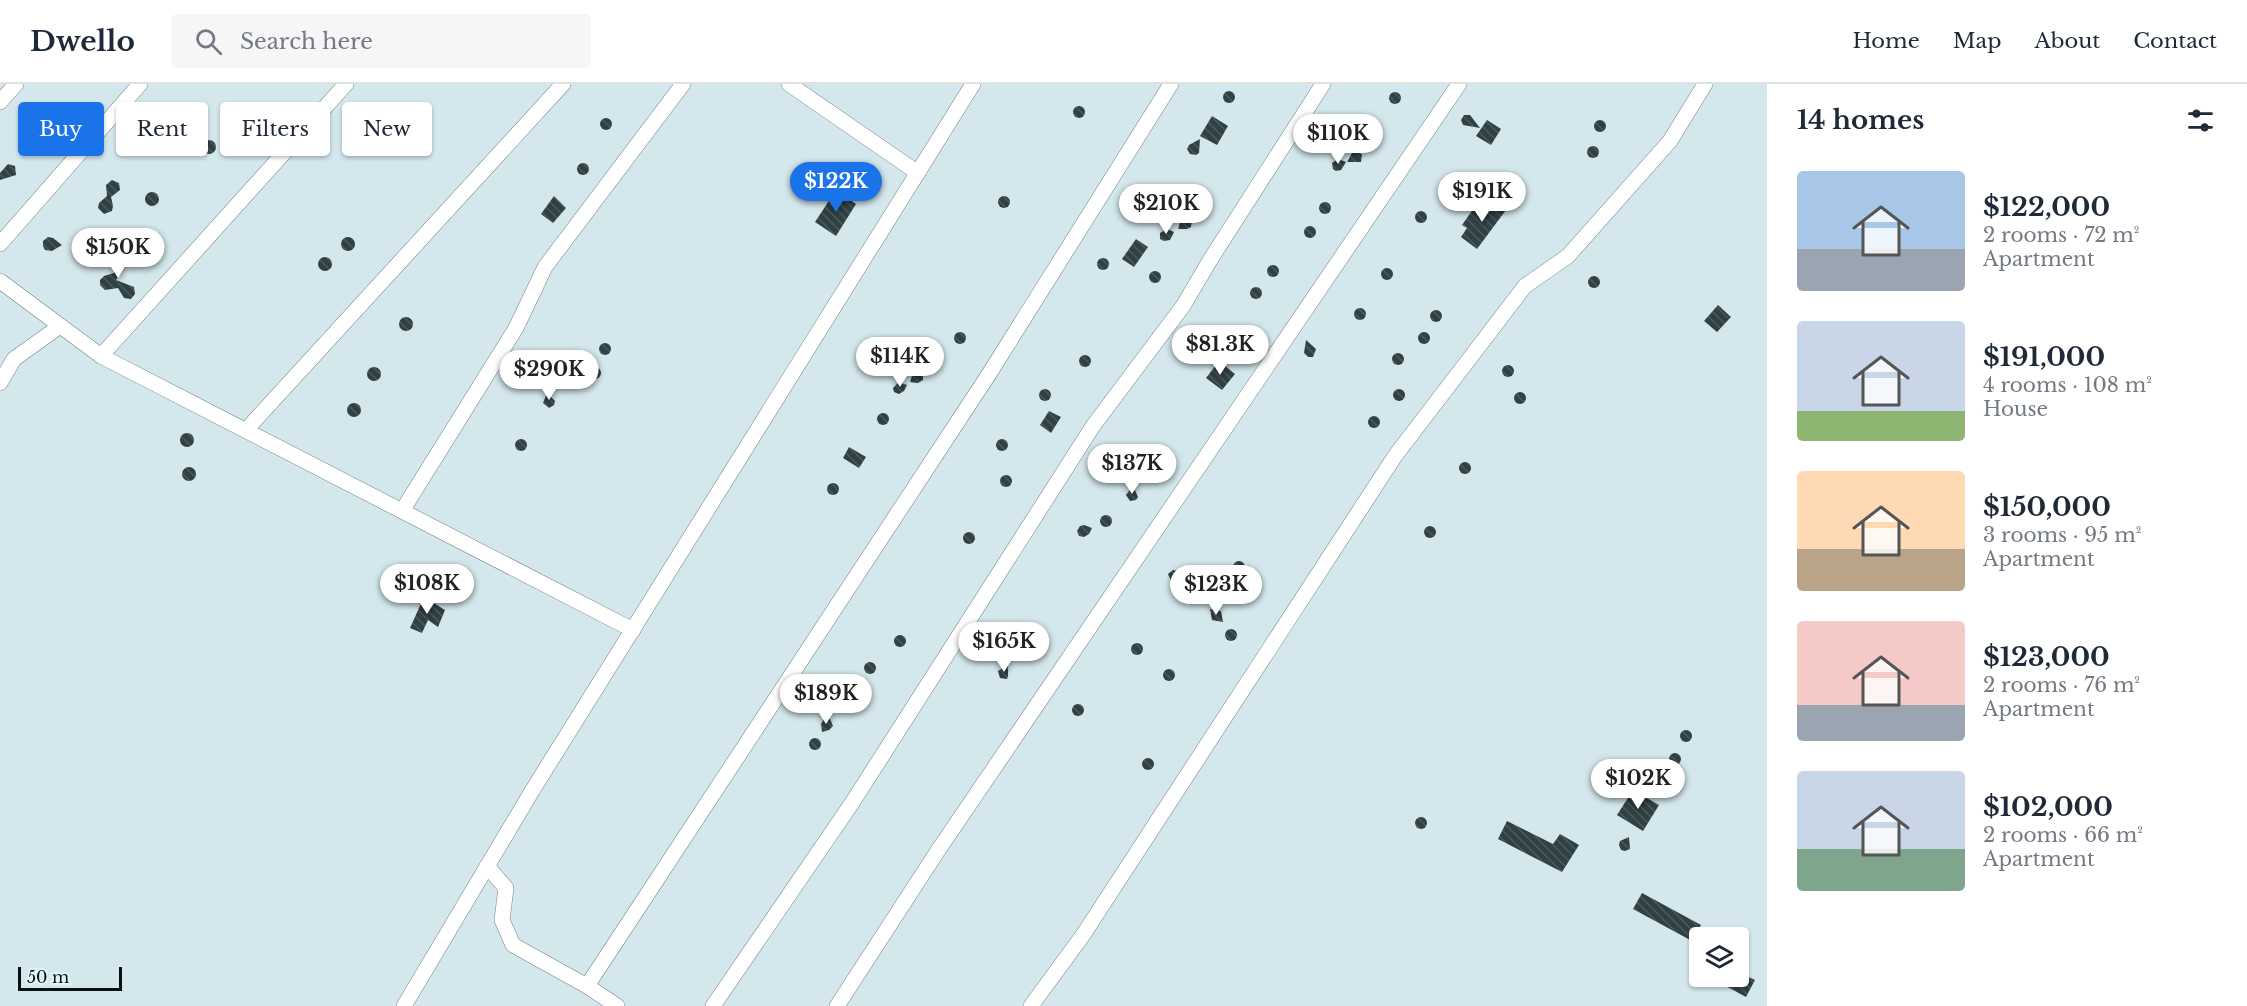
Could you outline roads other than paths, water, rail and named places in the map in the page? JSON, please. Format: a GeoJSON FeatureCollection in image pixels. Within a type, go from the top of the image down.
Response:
{"type":"FeatureCollection","features":[{"type":"Feature","properties":{"kind":"street"},"geometry":{"type":"LineString","coordinates":[[0,102],[16,84]]}},
{"type":"Feature","properties":{"kind":"street"},"geometry":{"type":"LineString","coordinates":[[0,244],[140,84]]}},
{"type":"Feature","properties":{"kind":"street"},"geometry":{"type":"LineString","coordinates":[[101,356],[346,84]]}},
{"type":"Feature","properties":{"kind":"street"},"geometry":{"type":"LineString","coordinates":[[246,430],[563,84]]}},
{"type":"Feature","properties":{"kind":"street"},"geometry":{"type":"LineString","coordinates":[[402,511],[516,328],[545,267],[683,84]]}},
{"type":"Feature","properties":{"kind":"street"},"geometry":{"type":"LineString","coordinates":[[789,84],[918,172]]}},
{"type":"Feature","properties":{"kind":"street"},"geometry":{"type":"LineString","coordinates":[[404,1006],[487,866],[973,84]]}},
{"type":"Feature","properties":{"kind":"street"},"geometry":{"type":"LineString","coordinates":[[587,986],[989,374],[1171,84]]}},
{"type":"Feature","properties":{"kind":"street"},"geometry":{"type":"LineString","coordinates":[[713,1006],[852,803],[1093,426],[1183,306],[1323,84]]}},
{"type":"Feature","properties":{"kind":"street"},"geometry":{"type":"LineString","coordinates":[[837,1006],[937,852],[1459,84]]}},
{"type":"Feature","properties":{"kind":"street"},"geometry":{"type":"LineString","coordinates":[[1031,1006],[1083,935],[1395,456],[1525,286],[1568,256],[1670,141],[1705,84]]}},
{"type":"Feature","properties":{"kind":"street"},"geometry":{"type":"LineString","coordinates":[[0,281],[101,356],[633,630]]}},
{"type":"Feature","properties":{"kind":"street"},"geometry":{"type":"LineString","coordinates":[[0,383],[14,359],[60,326]]}},
{"type":"Feature","properties":{"kind":"street"},"geometry":{"type":"LineString","coordinates":[[487,866],[506,888],[502,920],[513,945],[587,986],[617,1006]]}}]}
